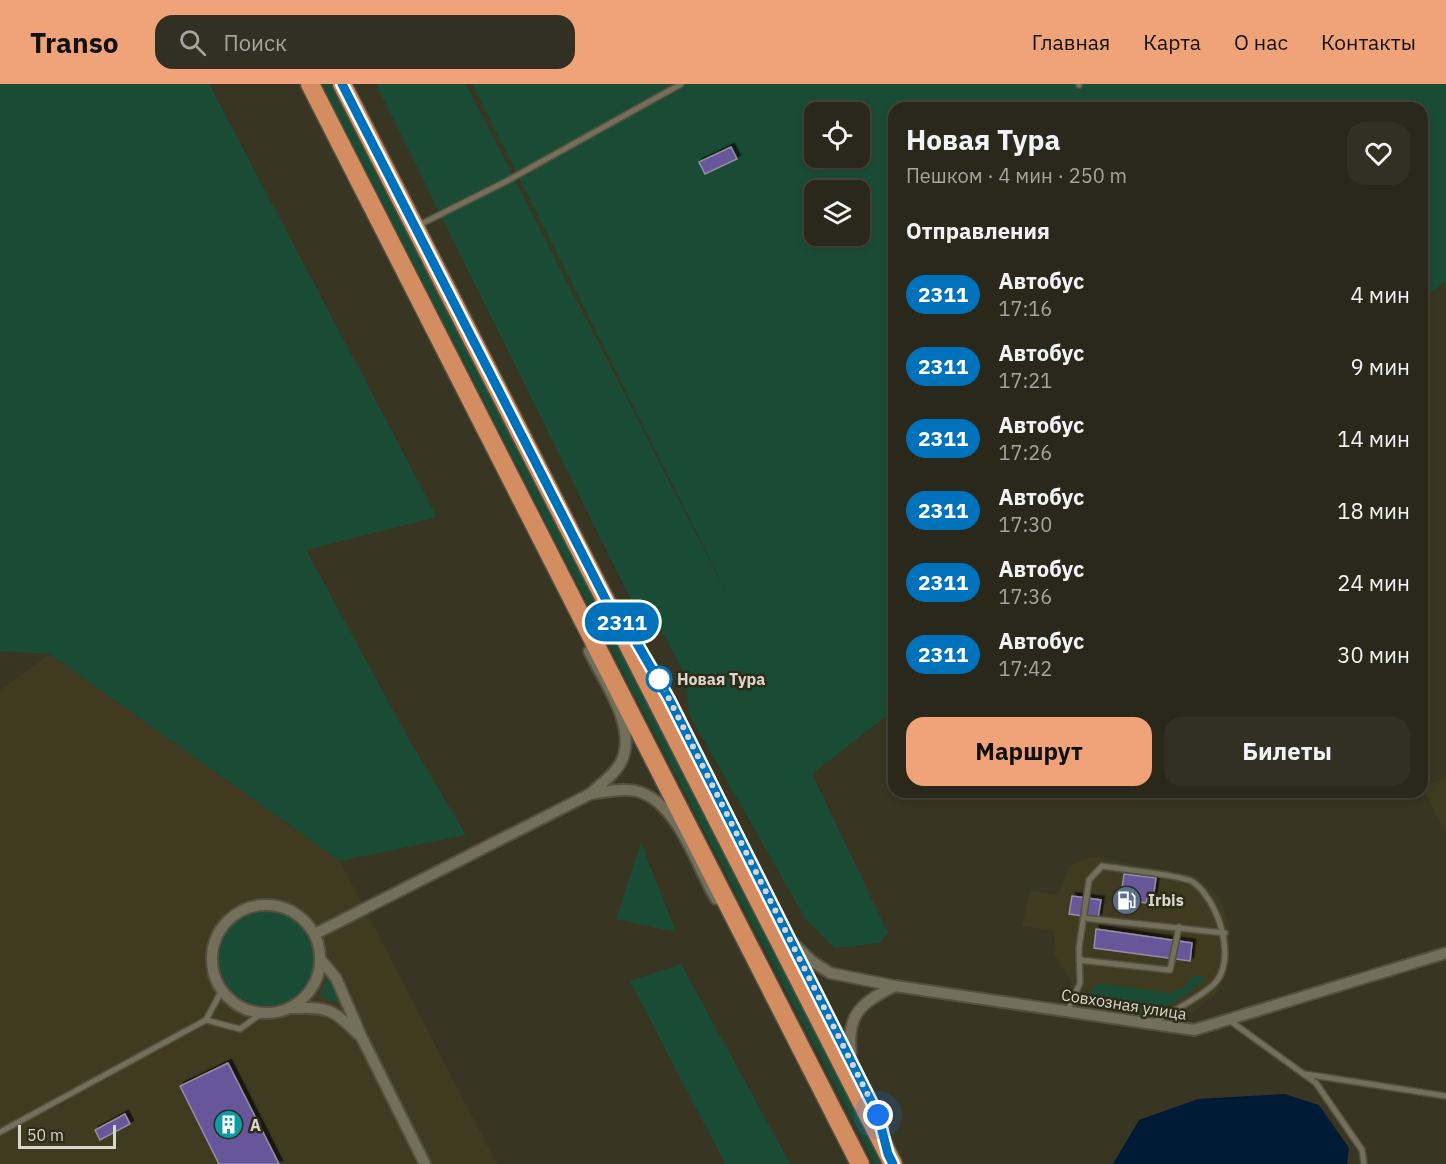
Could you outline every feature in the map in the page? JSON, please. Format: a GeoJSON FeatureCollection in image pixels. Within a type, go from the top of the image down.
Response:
{"type":"FeatureCollection","features":[{"type":"Feature","properties":{"kind":"highway"},"geometry":{"type":"LineString","coordinates":[[310,84],[579,608],[860,1164]]}},
{"type":"Feature","properties":{"kind":"highway"},"geometry":{"type":"LineString","coordinates":[[342,84],[890,1159]]}},
{"type":"Feature","properties":{"kind":"street"},"geometry":{"type":"LineString","coordinates":[[609,606],[635,640],[658,679],[792,942],[878,1115],[890,1159]]}},
{"type":"Feature","properties":{"kind":"street"},"geometry":{"type":"LineString","coordinates":[[315,934],[590,794],[615,771],[622,760],[626,731],[581,636],[579,608]]}},
{"type":"Feature","properties":{"kind":"street"},"geometry":{"type":"LineString","coordinates":[[590,794],[636,791],[653,798],[664,807],[674,820],[720,906],[739,923]]}},
{"type":"Feature","properties":{"kind":"street"},"geometry":{"type":"LineString","coordinates":[[362,1038],[338,1015],[324,1007],[291,1008],[262,1013],[240,1007],[222,990],[216,979],[212,954],[220,930],[238,912],[262,904],[287,908],[306,921],[315,934],[321,960],[336,978],[362,1038],[424,1164]]}},
{"type":"Feature","properties":{"kind":"street","name":"Совхозная улица"},"geometry":{"type":"LineString","coordinates":[[792,942],[813,963],[831,973],[895,986],[1194,1030],[1446,952]]}},
{"type":"Feature","properties":{"kind":"street"},"geometry":{"type":"LineString","coordinates":[[291,1008],[312,988],[321,960]]}},
{"type":"Feature","properties":{"kind":"street"},"geometry":{"type":"LineString","coordinates":[[852,1062],[850,1033],[856,1013],[875,996],[895,986]]}},
{"type":"Feature","properties":{"kind":"lane"},"geometry":{"type":"LineString","coordinates":[[416,227],[505,182],[681,84]]}},
{"type":"Feature","properties":{"kind":"lane"},"geometry":{"type":"LineString","coordinates":[[1068,1011],[1080,983],[1079,960],[1089,880],[1102,866],[1191,881],[1211,900],[1225,933],[1222,965],[1215,984],[1152,1023]]}},
{"type":"Feature","properties":{"kind":"lane"},"geometry":{"type":"LineString","coordinates":[[1083,918],[1225,933]]}},
{"type":"Feature","properties":{"kind":"lane"},"geometry":{"type":"LineString","coordinates":[[1079,960],[1170,970],[1179,927]]}},
{"type":"Feature","properties":{"kind":"lane"},"geometry":{"type":"LineString","coordinates":[[0,1132],[206,1020],[222,990]]}},
{"type":"Feature","properties":{"kind":"lane"},"geometry":{"type":"LineString","coordinates":[[206,1020],[240,1029],[262,1013]]}},
{"type":"Feature","properties":{"kind":"lane"},"geometry":{"type":"LineString","coordinates":[[1229,1020],[1316,1083],[1362,1150],[1364,1164]]}},
{"type":"Feature","properties":{"kind":"lane"},"geometry":{"type":"LineString","coordinates":[[1303,1074],[1446,1096]]}},
{"type":"Feature","properties":{"kind":"shaded area"},"geometry":{"type":"Polygon","coordinates":[[[50,654],[340,861],[497,1164],[0,1164],[0,690],[50,654]]]}},
{"type":"Feature","properties":{"kind":"shaded area"},"geometry":{"type":"Polygon","coordinates":[[[1446,777],[1446,833],[1428,798],[1428,784],[1446,777]]]}},
{"type":"Feature","properties":{"kind":"shaded area"},"geometry":{"type":"Polygon","coordinates":[[[1091,856],[1196,876],[1219,897],[1230,927],[1226,973],[1218,992],[1191,1014],[1065,994],[1072,983],[1054,954],[1055,932],[1022,926],[1030,890],[1058,895],[1069,867],[1091,856]]]}},
{"type":"Feature","properties":{"kind":"green space"},"geometry":{"type":"Polygon","coordinates":[[[0,84],[209,84],[437,517],[306,550],[407,736],[466,835],[340,861],[50,654],[0,651],[0,84]]]}},
{"type":"Feature","properties":{"kind":"green space"},"geometry":{"type":"Polygon","coordinates":[[[322,84],[330,84],[884,1164],[875,1164],[322,84]]]}},
{"type":"Feature","properties":{"kind":"green space"},"geometry":{"type":"Polygon","coordinates":[[[376,84],[466,84],[745,630],[472,84],[1446,84],[1446,281],[1428,295],[1428,102],[888,102],[888,715],[812,774],[888,933],[880,943],[835,948],[806,920],[689,714],[685,676],[661,630],[638,614],[376,84]]]}},
{"type":"Feature","properties":{"kind":"green space"},"geometry":{"type":"Polygon","coordinates":[[[641,843],[676,932],[616,919],[641,843]]]}},
{"type":"Feature","properties":{"kind":"green space"},"geometry":{"type":"Polygon","coordinates":[[[267,910],[285,914],[301,924],[311,940],[315,958],[311,976],[301,992],[285,1002],[267,1006],[249,1002],[233,992],[223,976],[219,958],[223,940],[233,924],[249,914],[267,910]]]}},
{"type":"Feature","properties":{"kind":"green space"},"geometry":{"type":"Polygon","coordinates":[[[681,964],[790,1164],[725,1164],[630,981],[681,964]]]}},
{"type":"Feature","properties":{"kind":"green space"},"geometry":{"type":"Polygon","coordinates":[[[329,974],[349,1013],[339,1003],[320,996],[329,974]]]}},
{"type":"Feature","properties":{"kind":"green space"},"geometry":{"type":"Polygon","coordinates":[[[1191,976],[1207,977],[1179,1000],[1155,1011],[1142,1013],[1112,1010],[1092,1005],[1089,998],[1092,988],[1099,983],[1171,993],[1187,985],[1191,976]]]}},
{"type":"Feature","properties":{"kind":"water"},"geometry":{"type":"Polygon","coordinates":[[[1285,1094],[1319,1105],[1349,1148],[1347,1164],[1113,1164],[1139,1120],[1198,1099],[1285,1094]]]}},
{"type":"Feature","properties":{"kind":"building"},"geometry":{"type":"Polygon","coordinates":[[[731,147],[737,159],[705,174],[699,162],[731,147]]]}},
{"type":"Feature","properties":{"kind":"building"},"geometry":{"type":"Polygon","coordinates":[[[1124,874],[1156,878],[1153,899],[1147,898],[1146,903],[1139,902],[1139,897],[1121,895],[1124,874]]]}},
{"type":"Feature","properties":{"kind":"building"},"geometry":{"type":"Polygon","coordinates":[[[1072,896],[1101,900],[1098,918],[1069,914],[1072,896]]]}},
{"type":"Feature","properties":{"kind":"building"},"geometry":{"type":"Polygon","coordinates":[[[1096,929],[1192,943],[1190,961],[1094,948],[1096,929]]]}},
{"type":"Feature","properties":{"kind":"building","name":"А"},"geometry":{"type":"Polygon","coordinates":[[[228,1063],[279,1164],[219,1164],[180,1086],[228,1063]]]}},
{"type":"Feature","properties":{"kind":"building"},"geometry":{"type":"Polygon","coordinates":[[[125,1114],[130,1124],[100,1140],[95,1130],[125,1114]]]}},
{"type":"Feature","properties":{"kind":"bus line","name":"2311"},"geometry":{"type":"LineString","coordinates":[[342,84],[609,606],[635,640],[669,699],[878,1115],[885,1134],[888,1154],[893,1164]]}},
{"type":"Feature","properties":{"kind":"place","name":"Новая Тура"},"geometry":{"type":"Point","coordinates":[659,679]}},
{"type":"Feature","properties":{"kind":"place","name":"Irbis"},"geometry":{"type":"Point","coordinates":[1127,900]}},
{"type":"Feature","properties":{"kind":"place","name":"А"},"geometry":{"type":"Point","coordinates":[229,1125]}},
{"type":"Feature","properties":{"kind":"route"},"geometry":{"type":"LineString","coordinates":[[659,679],[878,1115]]}}]}
